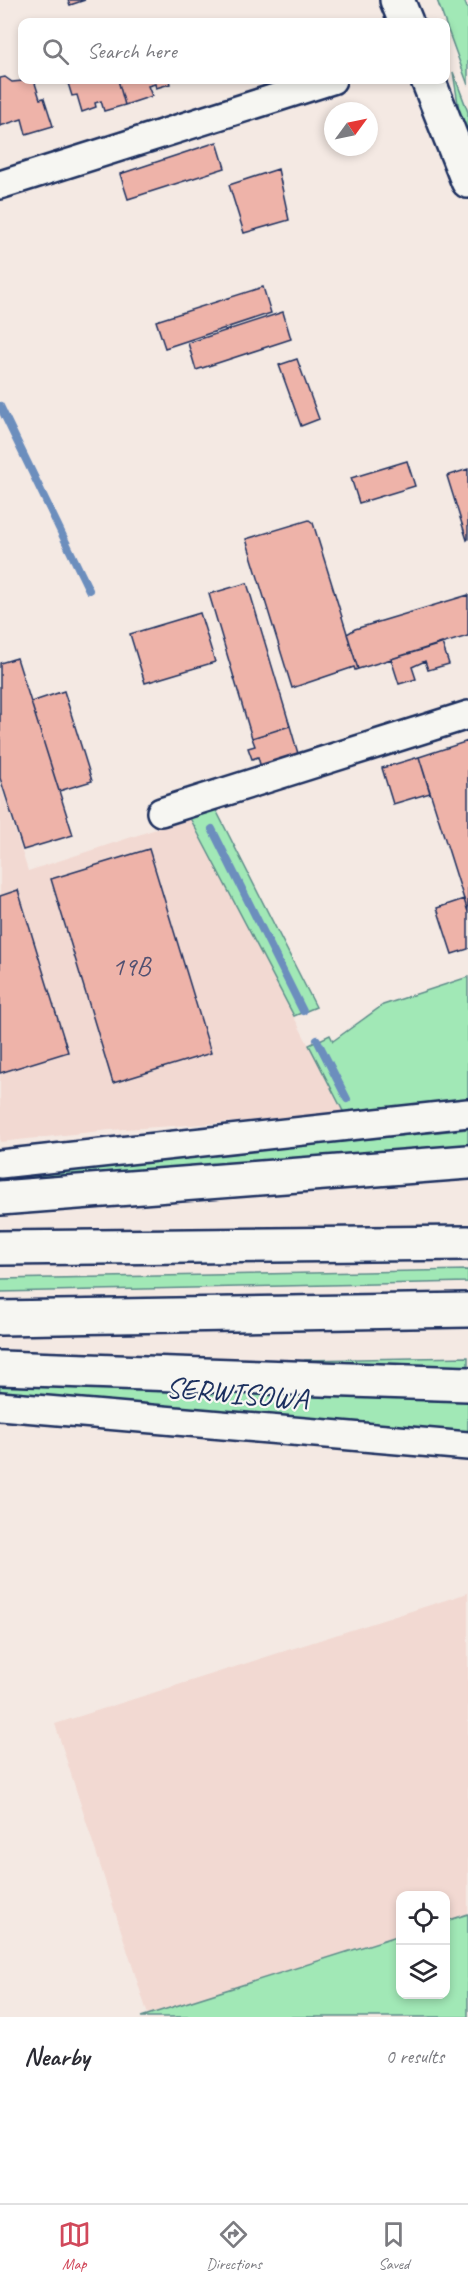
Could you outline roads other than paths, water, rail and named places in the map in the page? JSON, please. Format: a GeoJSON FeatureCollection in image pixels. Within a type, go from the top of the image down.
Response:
{"type":"FeatureCollection","features":[{"type":"Feature","properties":{"kind":"main road"},"geometry":{"type":"LineString","coordinates":[[397,0],[404,18]]}},
{"type":"Feature","properties":{"kind":"main road"},"geometry":{"type":"LineString","coordinates":[[430,84],[468,181]]}},
{"type":"Feature","properties":{"kind":"main road"},"geometry":{"type":"LineString","coordinates":[[0,1198],[468,1162]]}},
{"type":"Feature","properties":{"kind":"main road"},"geometry":{"type":"LineString","coordinates":[[0,1248],[468,1244]]}},
{"type":"Feature","properties":{"kind":"main road"},"geometry":{"type":"LineString","coordinates":[[0,1318],[468,1310]]}},
{"type":"Feature","properties":{"kind":"main road"},"geometry":{"type":"LineString","coordinates":[[0,1368],[468,1384]]}},
{"type":"Feature","properties":{"kind":"street"},"geometry":{"type":"LineString","coordinates":[[0,185],[319,84]]}},
{"type":"Feature","properties":{"kind":"street"},"geometry":{"type":"LineString","coordinates":[[161,812],[468,716]]}},
{"type":"Feature","properties":{"kind":"street"},"geometry":{"type":"LineString","coordinates":[[0,1164],[468,1113]]}},
{"type":"Feature","properties":{"kind":"street","name":"SERWISOWA"},"geometry":{"type":"LineString","coordinates":[[0,1406],[468,1446]]}},
{"type":"Feature","properties":{"kind":"waterway"},"geometry":{"type":"LineString","coordinates":[[0,406],[89,590]]}},
{"type":"Feature","properties":{"kind":"waterway"},"geometry":{"type":"LineString","coordinates":[[212,829],[303,1011]]}},
{"type":"Feature","properties":{"kind":"waterway"},"geometry":{"type":"LineString","coordinates":[[317,1040],[347,1099]]}}]}
